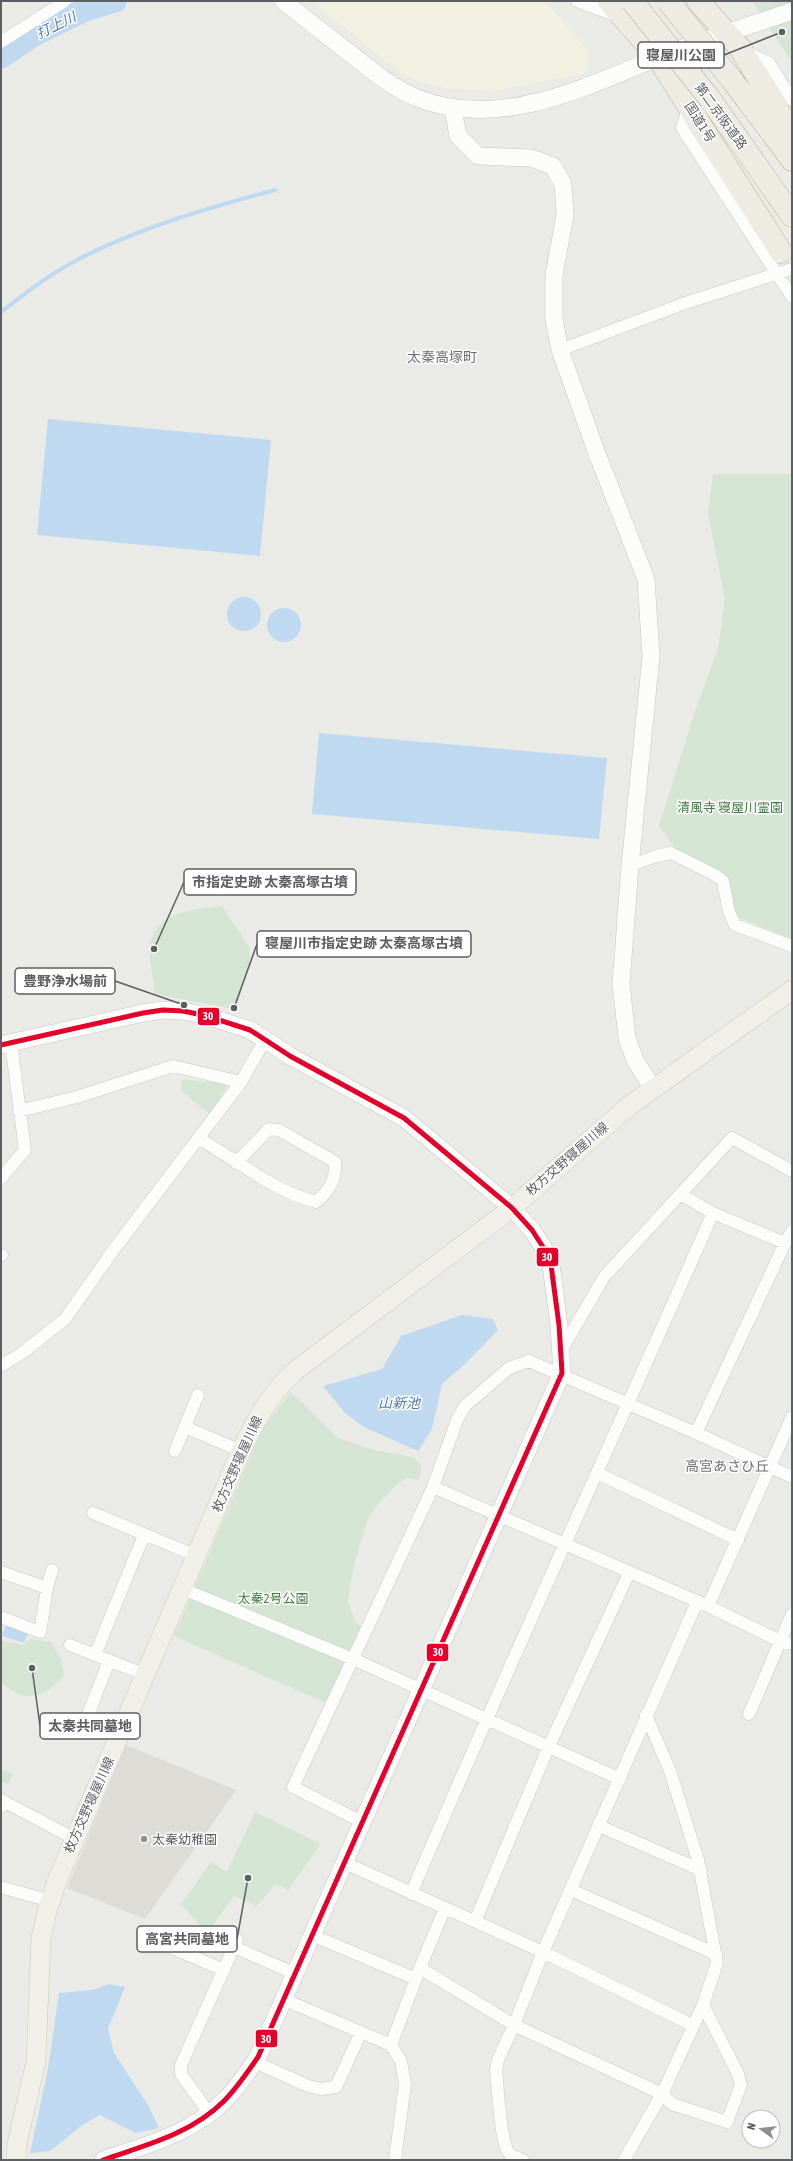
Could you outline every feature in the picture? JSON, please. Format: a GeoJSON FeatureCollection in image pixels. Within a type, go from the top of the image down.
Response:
{"type":"FeatureCollection","features":[{"type":"Feature","properties":{"kind":"highway","name":"国道1号"},"geometry":{"type":"LineString","coordinates":[[609,1],[630,11],[658,58],[700,102],[786,260]]}},
{"type":"Feature","properties":{"kind":"highway"},"geometry":{"type":"LineString","coordinates":[[668,1],[732,80],[792,160]]}},
{"type":"Feature","properties":{"kind":"highway"},"geometry":{"type":"LineString","coordinates":[[698,1],[740,48],[792,133]]}},
{"type":"Feature","properties":{"kind":"highway","name":"第二京阪道路"},"geometry":{"type":"LineString","coordinates":[[630,11],[700,102],[792,216]]}},
{"type":"Feature","properties":{"kind":"main road","name":"枚方交野寝屋川線"},"geometry":{"type":"LineString","coordinates":[[16,2160],[17,2144],[36,2062],[41,1938],[50,1901],[75,1839],[241,1451],[261,1411],[280,1385],[295,1371],[512,1208],[629,1106],[792,990]]}},
{"type":"Feature","properties":{"kind":"street"},"geometry":{"type":"LineString","coordinates":[[1,42],[65,1]]}},
{"type":"Feature","properties":{"kind":"street"},"geometry":{"type":"LineString","coordinates":[[283,1],[383,79],[417,98],[453,109],[474,110],[517,107],[571,93],[726,32],[792,12]]}},
{"type":"Feature","properties":{"kind":"street"},"geometry":{"type":"LineString","coordinates":[[577,1],[630,11]]}},
{"type":"Feature","properties":{"kind":"street"},"geometry":{"type":"LineString","coordinates":[[740,48],[769,63],[792,100]]}},
{"type":"Feature","properties":{"kind":"street"},"geometry":{"type":"LineString","coordinates":[[700,102],[682,128],[792,297]]}},
{"type":"Feature","properties":{"kind":"street"},"geometry":{"type":"LineString","coordinates":[[453,109],[458,136],[478,156],[531,158],[553,166],[563,184],[565,215],[554,275],[554,319],[560,350],[596,451],[646,579],[651,656],[630,866],[621,984],[627,1038],[635,1060],[653,1088]]}},
{"type":"Feature","properties":{"kind":"street"},"geometry":{"type":"LineString","coordinates":[[560,350],[688,302],[778,274],[786,260]]}},
{"type":"Feature","properties":{"kind":"street"},"geometry":{"type":"LineString","coordinates":[[630,866],[656,856],[671,853],[715,875],[723,881],[729,912],[735,925],[792,946]]}},
{"type":"Feature","properties":{"kind":"street"},"geometry":{"type":"LineString","coordinates":[[1,1178],[25,1150],[6,1044],[143,1013],[163,1010],[207,1016],[250,1030],[265,1040],[404,1118],[512,1208],[532,1230],[543,1247],[551,1265],[561,1351],[562,1373],[420,1690],[364,1823],[314,1936],[255,2062],[245,2078],[224,2102],[196,2124],[168,2138],[103,2160]]}},
{"type":"Feature","properties":{"kind":"street"},"geometry":{"type":"LineString","coordinates":[[1,1366],[22,1353],[65,1319],[112,1252],[241,1082],[265,1040]]}},
{"type":"Feature","properties":{"kind":"street"},"geometry":{"type":"LineString","coordinates":[[19,1112],[77,1097],[173,1066],[241,1082]]}},
{"type":"Feature","properties":{"kind":"street"},"geometry":{"type":"LineString","coordinates":[[198,1138],[221,1152],[236,1164],[302,1198],[316,1202],[326,1194],[336,1175],[335,1162],[279,1130],[269,1129],[236,1164]]}},
{"type":"Feature","properties":{"kind":"street"},"geometry":{"type":"LineString","coordinates":[[561,1351],[604,1278],[732,1138],[792,1171]]}},
{"type":"Feature","properties":{"kind":"street"},"geometry":{"type":"LineString","coordinates":[[680,1194],[713,1212],[785,1243]]}},
{"type":"Feature","properties":{"kind":"street"},"geometry":{"type":"LineString","coordinates":[[411,1894],[485,1718],[629,1403],[713,1212]]}},
{"type":"Feature","properties":{"kind":"street"},"geometry":{"type":"LineString","coordinates":[[696,1433],[792,1231]]}},
{"type":"Feature","properties":{"kind":"street"},"geometry":{"type":"LineString","coordinates":[[364,1823],[293,1787],[433,1487],[457,1420],[465,1406],[509,1368],[529,1361],[562,1373],[792,1478]]}},
{"type":"Feature","properties":{"kind":"street"},"geometry":{"type":"LineString","coordinates":[[175,1451],[198,1396]]}},
{"type":"Feature","properties":{"kind":"street"},"geometry":{"type":"LineString","coordinates":[[523,2160],[514,2157],[508,2152],[504,2140],[496,2070],[498,2060],[514,2025],[543,1952],[620,1779],[646,1715],[738,1540],[792,1417]]}},
{"type":"Feature","properties":{"kind":"street"},"geometry":{"type":"LineString","coordinates":[[185,1427],[241,1451]]}},
{"type":"Feature","properties":{"kind":"street"},"geometry":{"type":"LineString","coordinates":[[597,1473],[738,1540]]}},
{"type":"Feature","properties":{"kind":"street"},"geometry":{"type":"LineString","coordinates":[[433,1487],[703,1604],[780,1641],[792,1644]]}},
{"type":"Feature","properties":{"kind":"street"},"geometry":{"type":"LineString","coordinates":[[93,1513],[197,1556]]}},
{"type":"Feature","properties":{"kind":"street"},"geometry":{"type":"LineString","coordinates":[[95,1655],[144,1535]]}},
{"type":"Feature","properties":{"kind":"street"},"geometry":{"type":"LineString","coordinates":[[1,1617],[40,1632],[47,1588],[52,1570]]}},
{"type":"Feature","properties":{"kind":"street"},"geometry":{"type":"LineString","coordinates":[[1,1572],[47,1588]]}},
{"type":"Feature","properties":{"kind":"street"},"geometry":{"type":"LineString","coordinates":[[475,1921],[549,1746],[629,1573]]}},
{"type":"Feature","properties":{"kind":"street"},"geometry":{"type":"LineString","coordinates":[[183,1589],[353,1659],[620,1779]]}},
{"type":"Feature","properties":{"kind":"street"},"geometry":{"type":"LineString","coordinates":[[749,1714],[792,1614]]}},
{"type":"Feature","properties":{"kind":"street"},"geometry":{"type":"LineString","coordinates":[[70,1645],[146,1675]]}},
{"type":"Feature","properties":{"kind":"street"},"geometry":{"type":"LineString","coordinates":[[86,1720],[109,1660]]}},
{"type":"Feature","properties":{"kind":"street"},"geometry":{"type":"LineString","coordinates":[[624,2160],[662,2094],[692,2025],[703,2005],[717,1964],[701,1870],[670,1771],[646,1715]]}},
{"type":"Feature","properties":{"kind":"street"},"geometry":{"type":"LineString","coordinates":[[1,1807],[3,1801],[75,1839]]}},
{"type":"Feature","properties":{"kind":"street"},"geometry":{"type":"LineString","coordinates":[[599,1826],[701,1870]]}},
{"type":"Feature","properties":{"kind":"street"},"geometry":{"type":"LineString","coordinates":[[345,1863],[411,1894],[543,1952],[692,2025]]}},
{"type":"Feature","properties":{"kind":"street"},"geometry":{"type":"LineString","coordinates":[[1,1887],[50,1901]]}},
{"type":"Feature","properties":{"kind":"street"},"geometry":{"type":"LineString","coordinates":[[571,1890],[716,1954]]}},
{"type":"Feature","properties":{"kind":"street"},"geometry":{"type":"LineString","coordinates":[[391,2045],[418,1973],[445,1908]]}},
{"type":"Feature","properties":{"kind":"street"},"geometry":{"type":"LineString","coordinates":[[161,1933],[170,1947],[224,1970]]}},
{"type":"Feature","properties":{"kind":"street"},"geometry":{"type":"LineString","coordinates":[[314,1936],[418,1973],[514,2025],[662,2094],[672,2104],[727,2122],[741,2085],[738,2074],[703,2005]]}},
{"type":"Feature","properties":{"kind":"street"},"geometry":{"type":"LineString","coordinates":[[209,2113],[181,2074],[181,2065],[235,1944],[296,1974]]}},
{"type":"Feature","properties":{"kind":"street"},"geometry":{"type":"LineString","coordinates":[[285,2000],[391,2045],[401,2061],[405,2084],[395,2160]]}},
{"type":"Feature","properties":{"kind":"street"},"geometry":{"type":"LineString","coordinates":[[255,2062],[308,2086],[321,2089],[336,2087],[361,2032]]}},
{"type":"Feature","properties":{"kind":"shaded area"},"geometry":{"type":"Polygon","coordinates":[[[312,1],[545,1],[591,54],[585,73],[493,91],[451,89],[423,83],[399,72],[312,1]]]}},
{"type":"Feature","properties":{"kind":"shaded area","name":"太秦幼稚園"},"geometry":{"type":"Polygon","coordinates":[[[126,1745],[236,1790],[145,1919],[67,1888],[126,1745]]]}},
{"type":"Feature","properties":{"kind":"green space"},"geometry":{"type":"Polygon","coordinates":[[[752,1],[792,1],[792,62],[752,1]]]}},
{"type":"Feature","properties":{"kind":"green space","name":"清風寺 寝屋川霊園"},"geometry":{"type":"Polygon","coordinates":[[[713,474],[792,474],[792,939],[737,917],[724,878],[675,848],[659,826],[696,708],[718,649],[725,599],[708,513],[713,474]]]}},
{"type":"Feature","properties":{"kind":"green space"},"geometry":{"type":"Polygon","coordinates":[[[222,906],[249,946],[250,961],[237,1006],[233,1009],[155,994],[150,962],[150,945],[154,933],[160,925],[168,918],[178,914],[222,906]]]}},
{"type":"Feature","properties":{"kind":"green space"},"geometry":{"type":"Polygon","coordinates":[[[181,1079],[228,1084],[210,1114],[181,1091],[181,1079]]]}},
{"type":"Feature","properties":{"kind":"green space","name":"太秦2号公園"},"geometry":{"type":"Polygon","coordinates":[[[291,1392],[338,1438],[374,1450],[412,1457],[419,1462],[421,1468],[419,1480],[407,1478],[397,1484],[376,1506],[369,1517],[353,1570],[348,1602],[356,1623],[363,1627],[326,1703],[174,1636],[263,1428],[291,1392]]]}},
{"type":"Feature","properties":{"kind":"green space"},"geometry":{"type":"Polygon","coordinates":[[[29,1639],[51,1642],[62,1661],[64,1675],[42,1694],[34,1696],[19,1694],[10,1690],[1,1683],[1,1641],[25,1645],[29,1639]]]}},
{"type":"Feature","properties":{"kind":"green space"},"geometry":{"type":"Polygon","coordinates":[[[1,1769],[13,1774],[8,1784],[1,1781],[1,1769]]]}},
{"type":"Feature","properties":{"kind":"green space"},"geometry":{"type":"Polygon","coordinates":[[[255,1812],[321,1844],[288,1890],[275,1884],[257,1906],[234,1896],[207,1933],[181,1904],[211,1862],[227,1872],[255,1812]]]}},
{"type":"Feature","properties":{"kind":"water"},"geometry":{"type":"Polygon","coordinates":[[[48,419],[271,440],[260,556],[37,535],[48,419]]]}},
{"type":"Feature","properties":{"kind":"water"},"geometry":{"type":"Polygon","coordinates":[[[244,597],[256,602],[261,614],[256,626],[244,631],[232,626],[227,614],[232,602],[244,597]]]}},
{"type":"Feature","properties":{"kind":"water"},"geometry":{"type":"Polygon","coordinates":[[[287,608],[296,613],[300,618],[300,632],[296,637],[291,641],[281,642],[277,641],[268,632],[267,622],[268,618],[277,609],[287,608]]]}},
{"type":"Feature","properties":{"kind":"water"},"geometry":{"type":"Polygon","coordinates":[[[319,733],[607,758],[599,839],[312,814],[319,733]]]}},
{"type":"Feature","properties":{"kind":"water","name":"山新池"},"geometry":{"type":"Polygon","coordinates":[[[462,1315],[493,1319],[498,1330],[464,1365],[442,1384],[432,1429],[418,1451],[364,1427],[346,1414],[323,1386],[382,1369],[401,1336],[462,1315]]]}},
{"type":"Feature","properties":{"kind":"water"},"geometry":{"type":"Polygon","coordinates":[[[6,1625],[28,1634],[24,1643],[2,1636],[6,1625]]]}},
{"type":"Feature","properties":{"kind":"water"},"geometry":{"type":"Polygon","coordinates":[[[108,1984],[125,1987],[108,2029],[114,2053],[148,2105],[159,2128],[136,2133],[100,2115],[81,2126],[50,2151],[30,2153],[48,2069],[59,1993],[92,1990],[108,1984]]]}},
{"type":"Feature","properties":{"kind":"waterway","name":"打上川"},"geometry":{"type":"LineString","coordinates":[[1,57],[34,35],[85,10],[115,1]]}},
{"type":"Feature","properties":{"kind":"waterway"},"geometry":{"type":"LineString","coordinates":[[1,312],[59,271],[79,259],[126,237],[175,219],[275,190]]}},
{"type":"Feature","properties":{"kind":"transit line","name":"30"},"geometry":{"type":"LineString","coordinates":[[1,1045],[143,1013],[163,1010],[183,1011],[207,1016],[250,1030],[290,1056],[404,1118],[512,1208],[532,1230],[543,1247],[551,1265],[559,1325],[562,1373],[258,2057],[229,2096],[197,2122],[167,2137],[103,2160]]}},
{"type":"Feature","properties":{"kind":"place","name":"寝屋川公園"},"geometry":{"type":"Point","coordinates":[782,32]}},
{"type":"Feature","properties":{"kind":"place","name":"市指定史跡 太秦高塚古墳"},"geometry":{"type":"Point","coordinates":[154,949]}},
{"type":"Feature","properties":{"kind":"place","name":"豊野浄水場前"},"geometry":{"type":"Point","coordinates":[184,1005]}},
{"type":"Feature","properties":{"kind":"place","name":"寝屋川市指定史跡 太秦高塚古墳"},"geometry":{"type":"Point","coordinates":[234,1008]}},
{"type":"Feature","properties":{"kind":"place","name":"太秦共同墓地"},"geometry":{"type":"Point","coordinates":[32,1668]}},
{"type":"Feature","properties":{"kind":"place","name":"太秦幼稚園"},"geometry":{"type":"Point","coordinates":[144,1839]}},
{"type":"Feature","properties":{"kind":"place","name":"高宮共同墓地"},"geometry":{"type":"Point","coordinates":[248,1878]}},
{"type":"Feature","properties":{"kind":"district","name":"太秦高塚町"},"geometry":{"type":"Point","coordinates":[442,357]}},
{"type":"Feature","properties":{"kind":"district","name":"高宮あさひ丘"},"geometry":{"type":"Point","coordinates":[727,1466]}}]}
